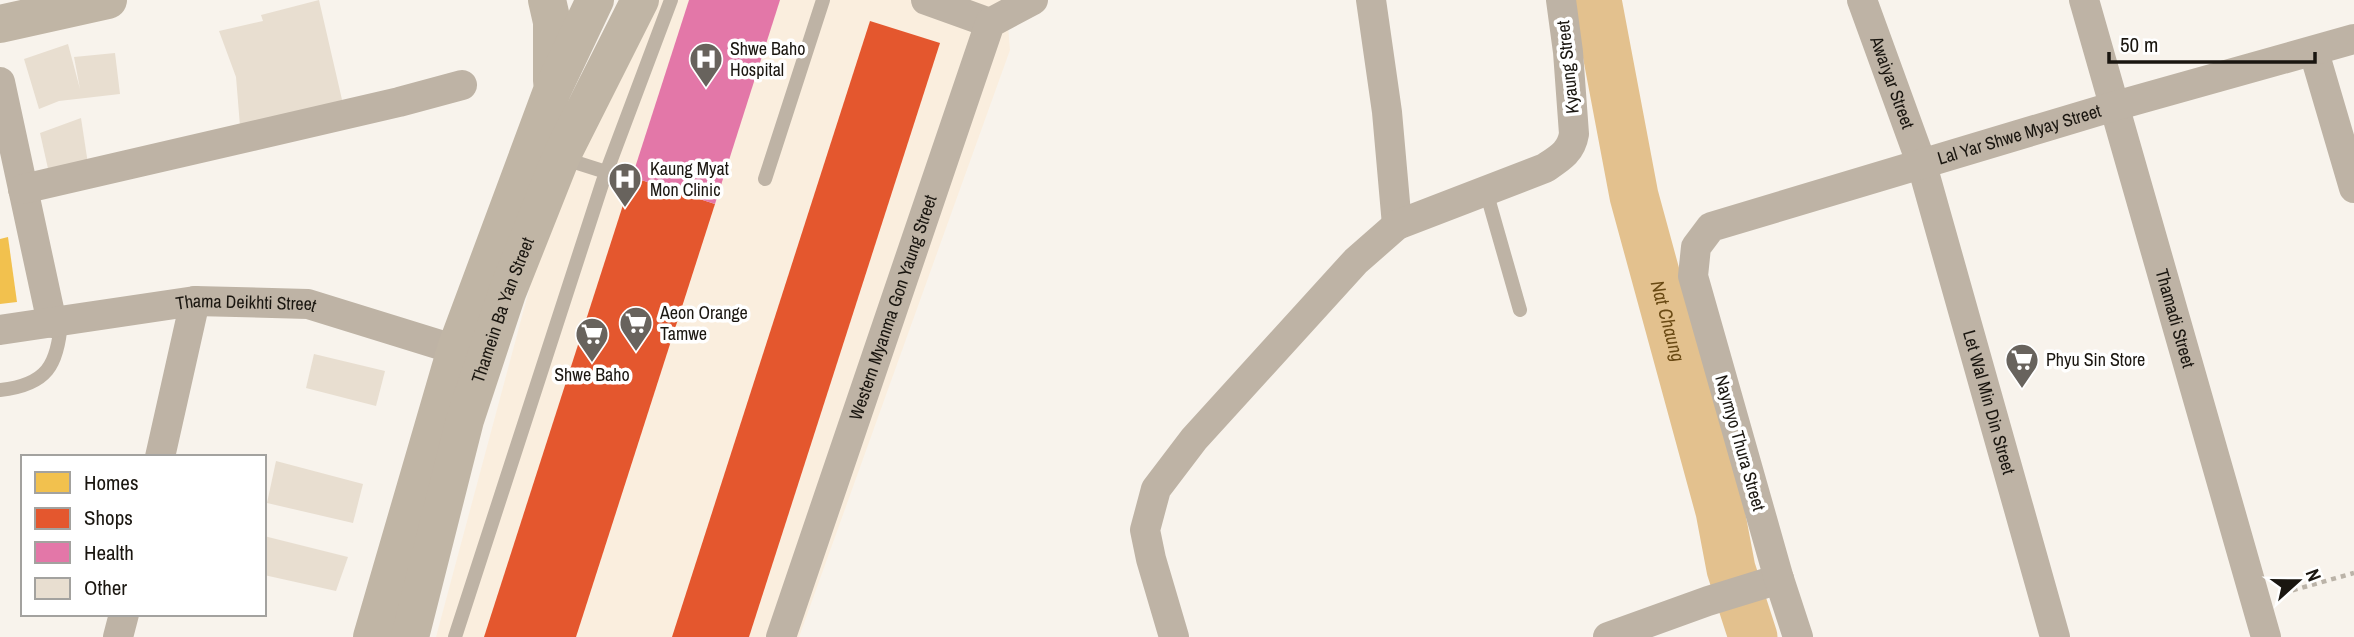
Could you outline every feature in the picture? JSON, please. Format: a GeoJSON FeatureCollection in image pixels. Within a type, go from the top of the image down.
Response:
{"type":"FeatureCollection","features":[{"type":"Feature","properties":{"kind":"main road"},"geometry":{"type":"LineString","coordinates":[[0,24],[108,0]]}},
{"type":"Feature","properties":{"kind":"main road"},"geometry":{"type":"LineString","coordinates":[[547,0],[552,22],[552,91]]}},
{"type":"Feature","properties":{"kind":"main road","name":"Thamein Ba Yan Street"},"geometry":{"type":"LineString","coordinates":[[372,637],[470,354],[552,91],[595,0]]}},
{"type":"Feature","properties":{"kind":"main road","name":"Thamein Ba Yan Street"},"geometry":{"type":"LineString","coordinates":[[410,637],[465,420],[470,354],[506,293],[561,158],[640,0]]}},
{"type":"Feature","properties":{"kind":"street"},"geometry":{"type":"LineString","coordinates":[[926,0],[990,23],[1033,0]]}},
{"type":"Feature","properties":{"kind":"street"},"geometry":{"type":"LineString","coordinates":[[1371,0],[1387,112],[1397,225]]}},
{"type":"Feature","properties":{"kind":"street","name":"Kyaung Street"},"geometry":{"type":"LineString","coordinates":[[1486,191],[1545,168],[1564,156],[1572,145],[1574,134],[1568,52],[1560,0]]}},
{"type":"Feature","properties":{"kind":"street","name":"Awaiyar Street"},"geometry":{"type":"LineString","coordinates":[[1862,0],[1922,165]]}},
{"type":"Feature","properties":{"kind":"street","name":"Thamadi Street"},"geometry":{"type":"LineString","coordinates":[[2084,0],[2266,637]]}},
{"type":"Feature","properties":{"kind":"street","name":"Western Myanma Gon Yaung Street"},"geometry":{"type":"LineString","coordinates":[[781,637],[990,23]]}},
{"type":"Feature","properties":{"kind":"street","name":"Lal Yar Shwe Myay Street"},"geometry":{"type":"LineString","coordinates":[[1696,247],[1711,227],[2115,106],[2354,39]]}},
{"type":"Feature","properties":{"kind":"street"},"geometry":{"type":"LineString","coordinates":[[2314,52],[2354,188]]}},
{"type":"Feature","properties":{"kind":"street"},"geometry":{"type":"LineString","coordinates":[[0,82],[56,322]]}},
{"type":"Feature","properties":{"kind":"street"},"geometry":{"type":"LineString","coordinates":[[23,189],[462,85]]}},
{"type":"Feature","properties":{"kind":"street","name":"Let Wal Min Din Street"},"geometry":{"type":"LineString","coordinates":[[1922,165],[2055,637]]}},
{"type":"Feature","properties":{"kind":"street"},"geometry":{"type":"LineString","coordinates":[[1174,637],[1144,530],[1156,489],[1194,439],[1356,261],[1397,225],[1486,191]]}},
{"type":"Feature","properties":{"kind":"street","name":"Naymyo Thura Street"},"geometry":{"type":"LineString","coordinates":[[1696,247],[1693,276],[1769,582],[1798,637]]}},
{"type":"Feature","properties":{"kind":"street"},"geometry":{"type":"LineString","coordinates":[[160,455],[195,301]]}},
{"type":"Feature","properties":{"kind":"street","name":"Thama Deikhti Street"},"geometry":{"type":"LineString","coordinates":[[0,330],[195,301],[308,304],[470,354]]}},
{"type":"Feature","properties":{"kind":"street"},"geometry":{"type":"LineString","coordinates":[[1608,637],[1769,582]]}},
{"type":"Feature","properties":{"kind":"street"},"geometry":{"type":"LineString","coordinates":[[118,637],[123,616]]}},
{"type":"Feature","properties":{"kind":"lane"},"geometry":{"type":"LineString","coordinates":[[455,637],[502,485],[606,172],[671,0]]}},
{"type":"Feature","properties":{"kind":"lane"},"geometry":{"type":"LineString","coordinates":[[765,179],[823,0]]}},
{"type":"Feature","properties":{"kind":"lane"},"geometry":{"type":"LineString","coordinates":[[561,158],[606,172]]}},
{"type":"Feature","properties":{"kind":"lane"},"geometry":{"type":"LineString","coordinates":[[1486,191],[1520,310]]}},
{"type":"Feature","properties":{"kind":"lane"},"geometry":{"type":"LineString","coordinates":[[0,390],[40,379],[52,366],[59,346],[56,322]]}},
{"type":"Feature","properties":{"kind":"path"},"geometry":{"type":"LineString","coordinates":[[2255,601],[2354,573]]}},
{"type":"Feature","properties":{"kind":"shaded area"},"geometry":{"type":"Polygon","coordinates":[[[652,0],[1006,0],[1010,50],[799,637],[436,637],[540,249],[652,0]]]}},
{"type":"Feature","properties":{"kind":"building: Homes"},"geometry":{"type":"Polygon","coordinates":[[[8,237],[17,302],[0,304],[0,239],[8,237]]]}},
{"type":"Feature","properties":{"kind":"building: Shops"},"geometry":{"type":"Polygon","coordinates":[[[870,21],[940,43],[749,637],[672,637],[870,21]]]}},
{"type":"Feature","properties":{"kind":"building: Shops"},"geometry":{"type":"Polygon","coordinates":[[[632,177],[715,204],[576,637],[484,637],[632,177]]]}},
{"type":"Feature","properties":{"kind":"building: Health","name":"Shwe Baho Hospital"},"geometry":{"type":"Polygon","coordinates":[[[689,0],[780,0],[715,204],[632,177],[689,0]]]}},
{"type":"Feature","properties":{"kind":"building: Other"},"geometry":{"type":"Polygon","coordinates":[[[319,0],[343,104],[240,126],[236,77],[219,31],[263,21],[261,15],[319,0]]]}},
{"type":"Feature","properties":{"kind":"building: Other"},"geometry":{"type":"Polygon","coordinates":[[[68,44],[80,89],[74,57],[115,53],[120,94],[59,101],[39,109],[24,59],[68,44]]]}},
{"type":"Feature","properties":{"kind":"building: Other"},"geometry":{"type":"Polygon","coordinates":[[[81,118],[88,164],[49,173],[40,133],[81,118]]]}},
{"type":"Feature","properties":{"kind":"building: Other"},"geometry":{"type":"Polygon","coordinates":[[[314,354],[385,371],[376,406],[306,388],[314,354]]]}},
{"type":"Feature","properties":{"kind":"building: Other"},"geometry":{"type":"Polygon","coordinates":[[[276,461],[363,484],[353,523],[267,503],[276,461]]]}},
{"type":"Feature","properties":{"kind":"building: Other"},"geometry":{"type":"Polygon","coordinates":[[[266,536],[348,557],[336,591],[266,575],[266,536]]]}},
{"type":"Feature","properties":{"kind":"waterway","name":"Nat Chaung"},"geometry":{"type":"LineString","coordinates":[[1597,0],[1634,196],[1720,511],[1731,569],[1753,637]]}},
{"type":"Feature","properties":{"kind":"place","name":"Shwe Baho Hospital"},"geometry":{"type":"Point","coordinates":[706,89]}},
{"type":"Feature","properties":{"kind":"place","name":"Kaung Myat Mon Clinic"},"geometry":{"type":"Point","coordinates":[625,209]}},
{"type":"Feature","properties":{"kind":"place","name":"Aeon Orange Tamwe"},"geometry":{"type":"Point","coordinates":[636,353]}},
{"type":"Feature","properties":{"kind":"place","name":"Shwe Baho"},"geometry":{"type":"Point","coordinates":[592,364]}},
{"type":"Feature","properties":{"kind":"place","name":"Phyu Sin Store"},"geometry":{"type":"Point","coordinates":[2022,390]}}]}
